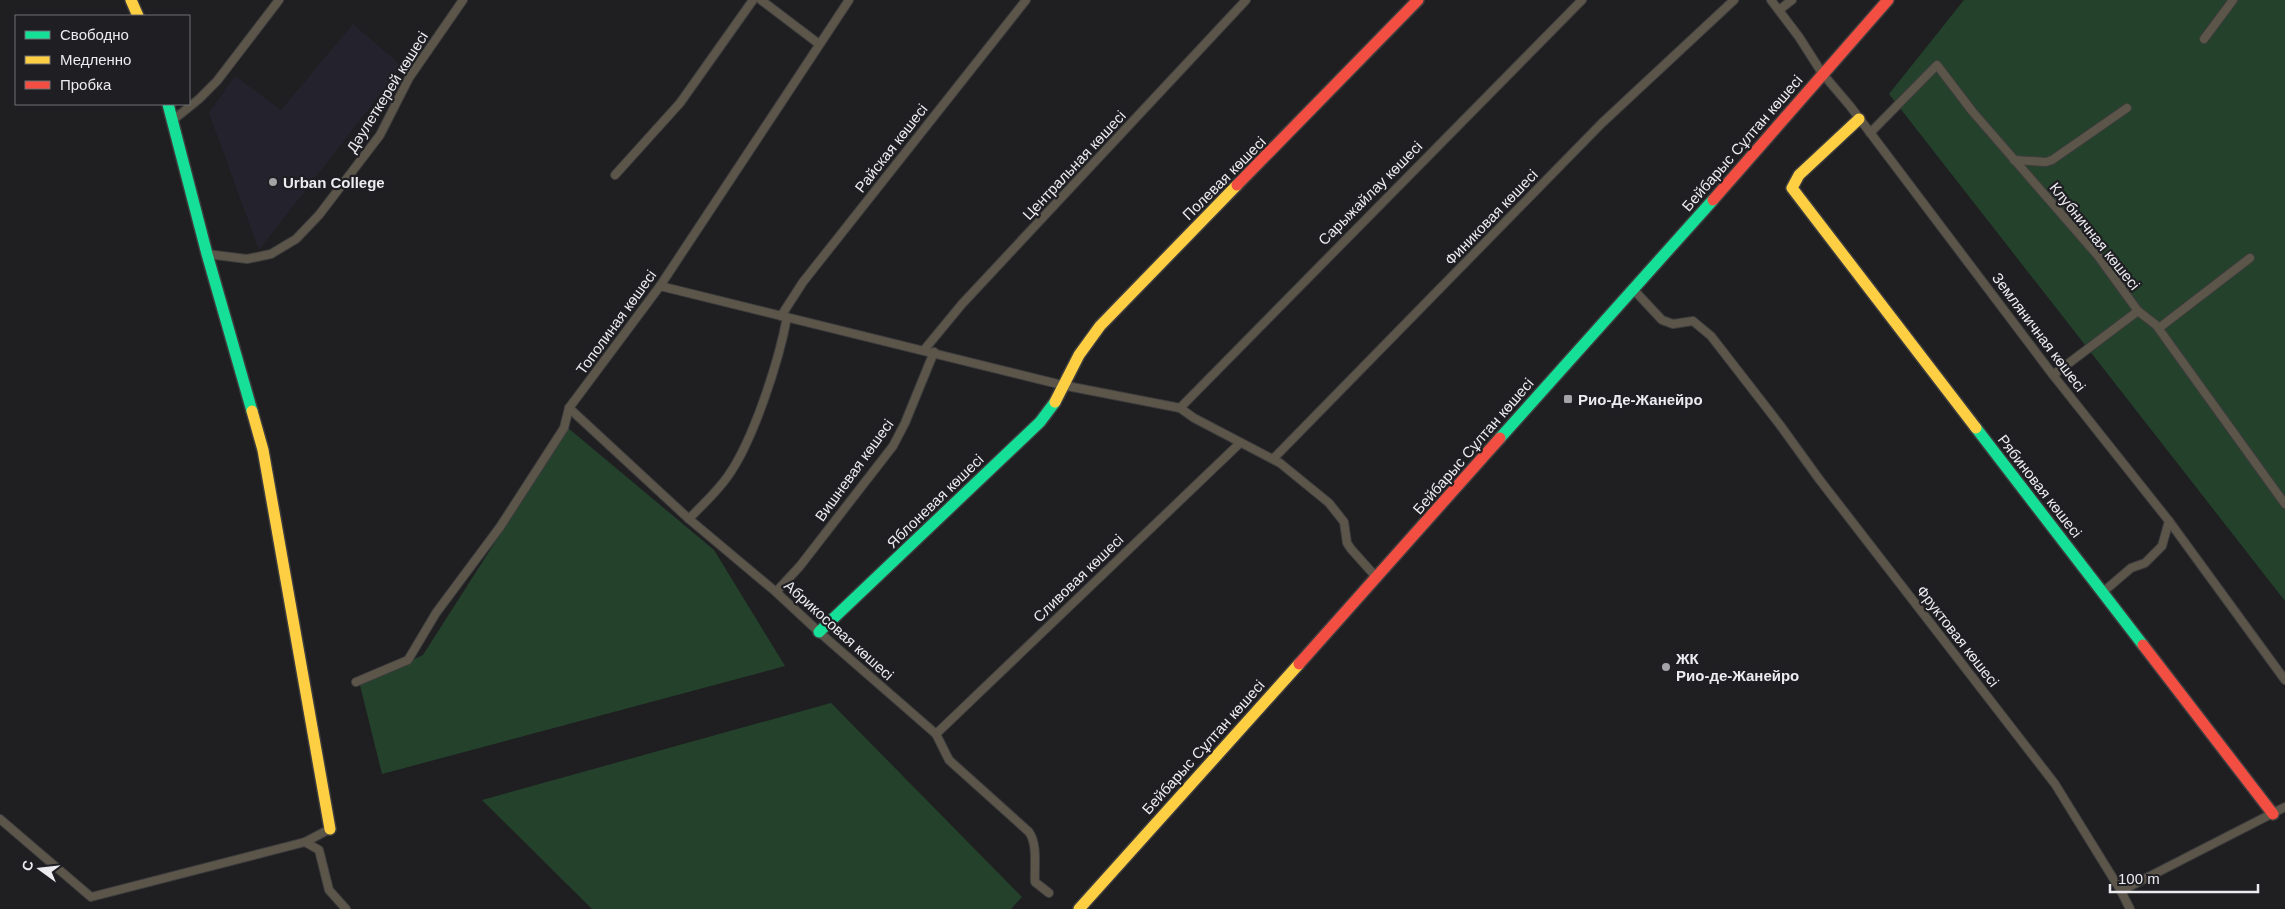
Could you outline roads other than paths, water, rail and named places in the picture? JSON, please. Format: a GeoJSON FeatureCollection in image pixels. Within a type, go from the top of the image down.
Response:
{"type":"FeatureCollection","features":[{"type":"Feature","properties":{"kind":"street"},"geometry":{"type":"LineString","coordinates":[[131,0],[138,15]]}},
{"type":"Feature","properties":{"kind":"street"},"geometry":{"type":"LineString","coordinates":[[173,120],[199,99],[217,81],[279,0]]}},
{"type":"Feature","properties":{"kind":"street","name":"Дәулеткерей көшесі"},"geometry":{"type":"LineString","coordinates":[[207,254],[247,258],[271,254],[296,239],[319,215],[380,135],[409,78],[463,0]]}},
{"type":"Feature","properties":{"kind":"street"},"geometry":{"type":"LineString","coordinates":[[615,175],[680,102],[753,0]]}},
{"type":"Feature","properties":{"kind":"street"},"geometry":{"type":"LineString","coordinates":[[761,0],[819,44]]}},
{"type":"Feature","properties":{"kind":"street","name":"Тополиная көшесі"},"geometry":{"type":"LineString","coordinates":[[356,682],[408,660],[436,612],[500,527],[564,428],[569,408],[660,286],[849,0]]}},
{"type":"Feature","properties":{"kind":"street","name":"Райская көшесі"},"geometry":{"type":"LineString","coordinates":[[784,317],[803,282],[1026,0]]}},
{"type":"Feature","properties":{"kind":"street","name":"Центральная көшесі"},"geometry":{"type":"LineString","coordinates":[[924,350],[962,304],[1246,0]]}},
{"type":"Feature","properties":{"kind":"street","name":"Полевая көшесі"},"geometry":{"type":"LineString","coordinates":[[1062,385],[1079,355],[1100,326],[1418,0]]}},
{"type":"Feature","properties":{"kind":"street","name":"Сарыжайлау көшесі"},"geometry":{"type":"LineString","coordinates":[[1180,408],[1582,0]]}},
{"type":"Feature","properties":{"kind":"street","name":"Финиковая көшесі"},"geometry":{"type":"LineString","coordinates":[[1273,459],[1602,123],[1734,0]]}},
{"type":"Feature","properties":{"kind":"street","name":"Земляничная көшесі"},"geometry":{"type":"LineString","coordinates":[[1771,0],[1822,73],[1870,133],[2053,375],[2170,521],[2285,680]]}},
{"type":"Feature","properties":{"kind":"street"},"geometry":{"type":"LineString","coordinates":[[1779,10],[1792,0]]}},
{"type":"Feature","properties":{"kind":"street","name":"Бейбарыс Сұлтан көшесі"},"geometry":{"type":"LineString","coordinates":[[1078,909],[1377,578],[1632,288],[1744,166],[1822,73],[1888,0]]}},
{"type":"Feature","properties":{"kind":"street"},"geometry":{"type":"LineString","coordinates":[[2204,39],[2233,0]]}},
{"type":"Feature","properties":{"kind":"street","name":"Клубничная көшесі"},"geometry":{"type":"LineString","coordinates":[[1870,133],[1937,65],[2014,160],[2098,256],[2138,311],[2159,328],[2285,504]]}},
{"type":"Feature","properties":{"kind":"street"},"geometry":{"type":"LineString","coordinates":[[0,819],[91,898],[305,842],[330,829],[263,450],[207,254],[168,105]]}},
{"type":"Feature","properties":{"kind":"street"},"geometry":{"type":"LineString","coordinates":[[2014,160],[2046,162],[2052,160],[2126,108]]}},
{"type":"Feature","properties":{"kind":"street","name":"Рябиновая көшесі"},"geometry":{"type":"LineString","coordinates":[[1859,119],[1799,175],[1792,188],[2273,814]]}},
{"type":"Feature","properties":{"kind":"street"},"geometry":{"type":"LineString","coordinates":[[2159,328],[2250,258]]}},
{"type":"Feature","properties":{"kind":"street"},"geometry":{"type":"LineString","coordinates":[[660,286],[1062,385],[1180,408],[1194,418],[1273,459],[1328,503],[1344,522],[1347,543],[1377,578]]}},
{"type":"Feature","properties":{"kind":"street","name":"Фруктовая көшесі"},"geometry":{"type":"LineString","coordinates":[[1632,288],[1662,320],[1673,324],[1693,321],[1711,336],[1780,425],[1818,479],[2055,784],[2121,891],[2130,909]]}},
{"type":"Feature","properties":{"kind":"street"},"geometry":{"type":"LineString","coordinates":[[2053,375],[2138,311]]}},
{"type":"Feature","properties":{"kind":"street"},"geometry":{"type":"LineString","coordinates":[[689,519],[727,478],[739,458],[758,411],[783,339],[784,317]]}},
{"type":"Feature","properties":{"kind":"street","name":"Вишневая көшесі"},"geometry":{"type":"LineString","coordinates":[[776,592],[800,566],[893,446],[905,423],[934,352]]}},
{"type":"Feature","properties":{"kind":"street","name":"Яблоневая көшесі"},"geometry":{"type":"LineString","coordinates":[[819,632],[1040,422],[1053,406],[1062,385]]}},
{"type":"Feature","properties":{"kind":"street","name":"Абрикосовая көшесі"},"geometry":{"type":"LineString","coordinates":[[569,408],[689,519],[776,592],[936,734],[950,760],[1029,832],[1035,840],[1034,862],[1036,882],[1048,893]]}},
{"type":"Feature","properties":{"kind":"street","name":"Сливовая көшесі"},"geometry":{"type":"LineString","coordinates":[[936,734],[1240,442]]}},
{"type":"Feature","properties":{"kind":"street"},"geometry":{"type":"LineString","coordinates":[[2103,592],[2131,568],[2145,564],[2162,546],[2170,521]]}},
{"type":"Feature","properties":{"kind":"street"},"geometry":{"type":"LineString","coordinates":[[2121,891],[2285,807]]}},
{"type":"Feature","properties":{"kind":"street"},"geometry":{"type":"LineString","coordinates":[[305,842],[319,850],[330,890],[346,909]]}},
{"type":"Feature","properties":{"kind":"place","name":"Urban College"},"geometry":{"type":"Point","coordinates":[273,182]}},
{"type":"Feature","properties":{"kind":"place","name":"Рио-Де-Жанейро"},"geometry":{"type":"Point","coordinates":[1568,399]}},
{"type":"Feature","properties":{"kind":"place","name":"ЖК Рио-де-Жанейро"},"geometry":{"type":"Point","coordinates":[1666,667]}}]}
